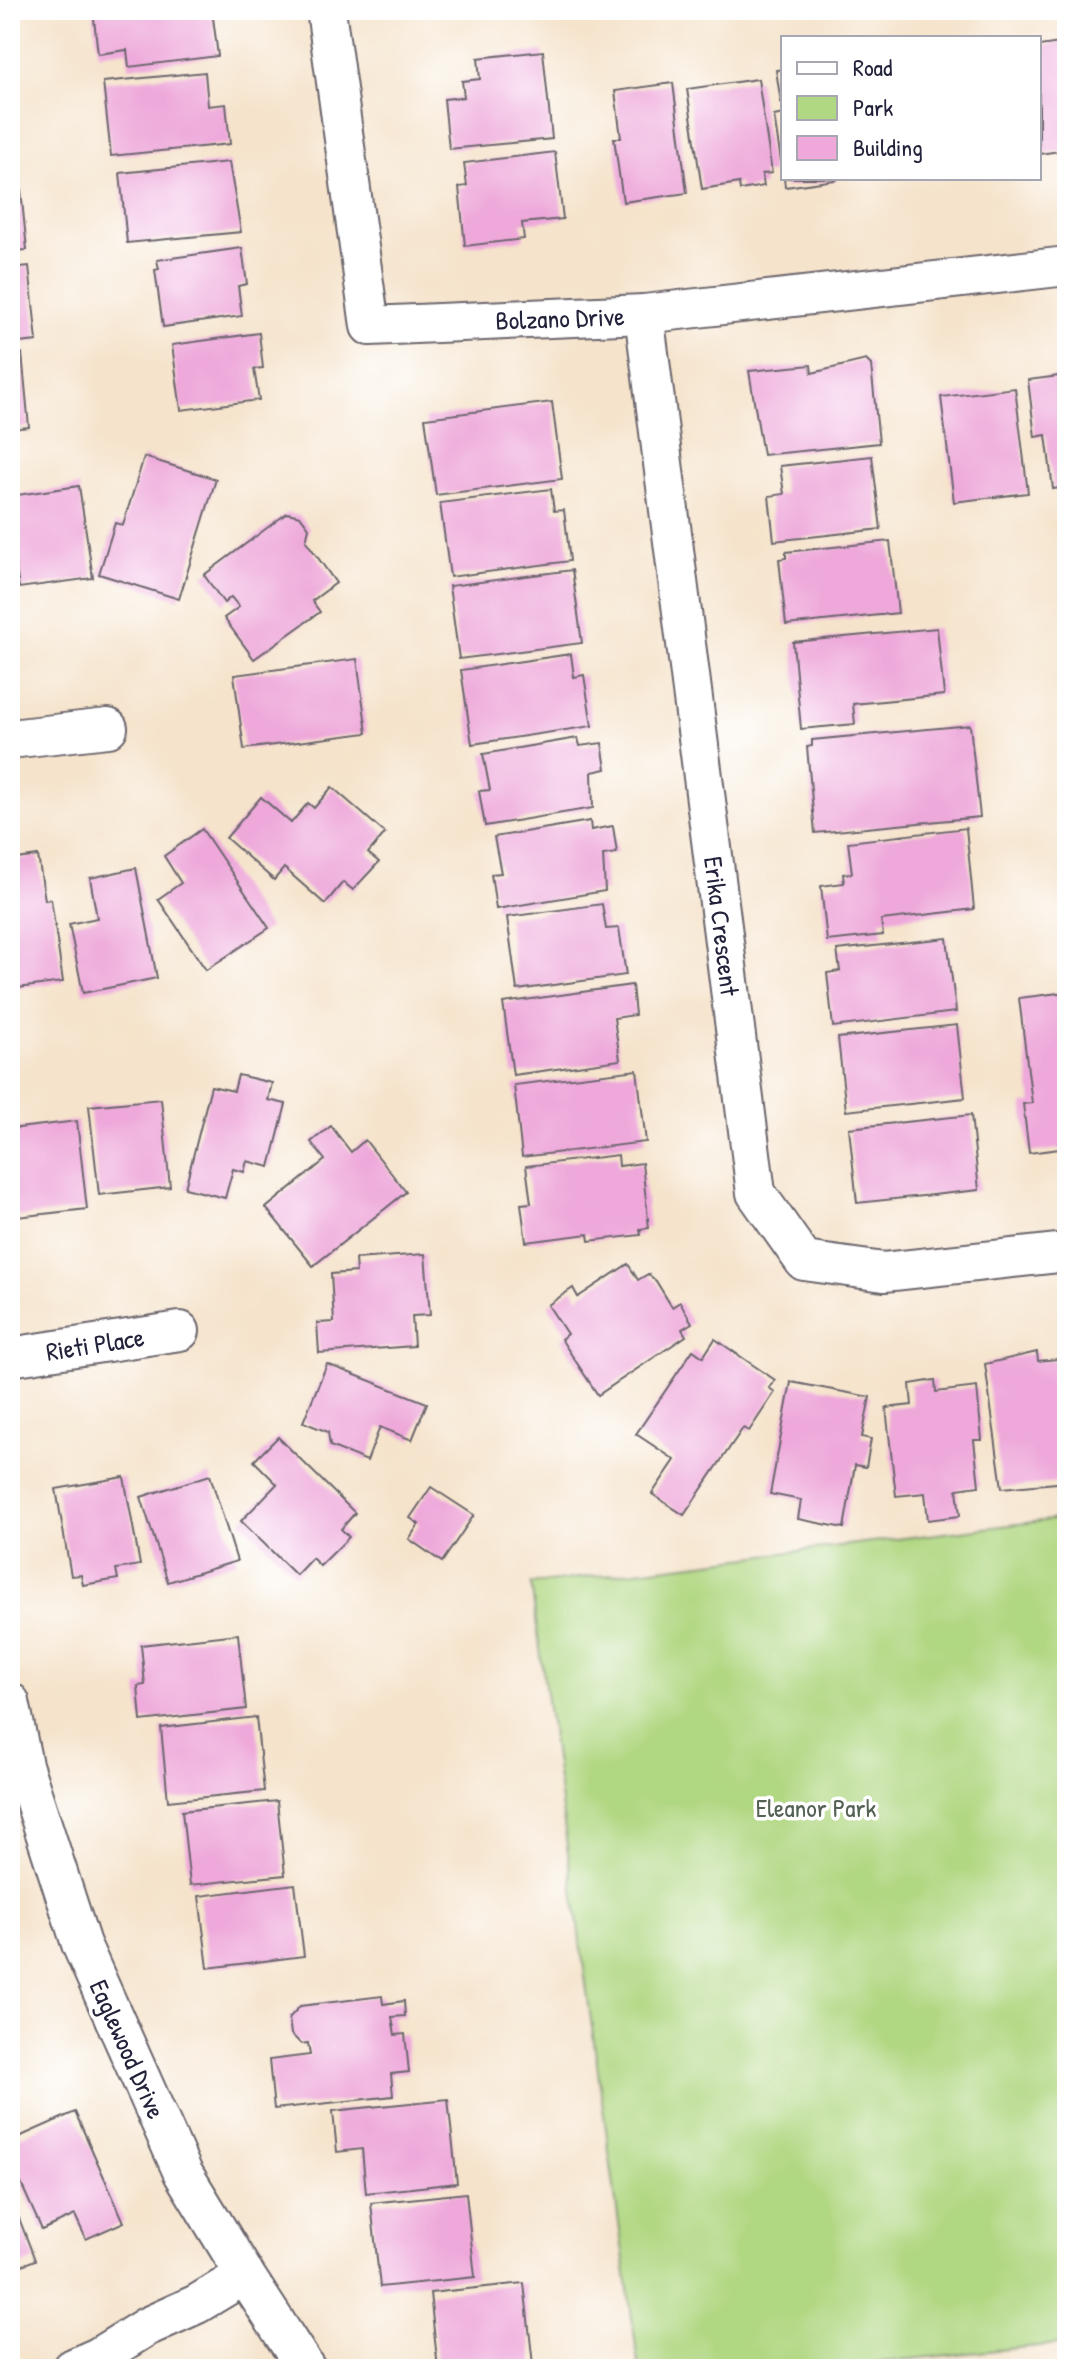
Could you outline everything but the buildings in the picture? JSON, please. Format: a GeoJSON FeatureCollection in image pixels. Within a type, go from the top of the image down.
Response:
{"type":"FeatureCollection","features":[{"type":"Feature","properties":{"kind":"street","name":"Bolzano Drive"},"geometry":{"type":"LineString","coordinates":[[326,10],[370,326],[644,314],[1067,266]]}},
{"type":"Feature","properties":{"kind":"street","name":"Erika Crescent"},"geometry":{"type":"LineString","coordinates":[[644,314],[756,1193],[804,1261],[884,1272],[1067,1252]]}},
{"type":"Feature","properties":{"kind":"street"},"geometry":{"type":"LineString","coordinates":[[10,739],[108,728]]}},
{"type":"Feature","properties":{"kind":"street","name":"Rieti Place"},"geometry":{"type":"LineString","coordinates":[[10,1357],[180,1331]]}},
{"type":"Feature","properties":{"kind":"street","name":"Eaglewood Drive"},"geometry":{"type":"LineString","coordinates":[[10,1702],[23,1765],[81,1944],[183,2173],[306,2369]]}},
{"type":"Feature","properties":{"kind":"street"},"geometry":{"type":"LineString","coordinates":[[71,2369],[98,2357],[146,2327],[197,2304],[245,2275]]}},
{"type":"Feature","properties":{"kind":"green space","name":"Eleanor Park"},"geometry":{"type":"Polygon","coordinates":[[[1067,1518],[1067,2343],[813,2369],[639,2369],[531,1584],[1067,1518]]]}}]}
